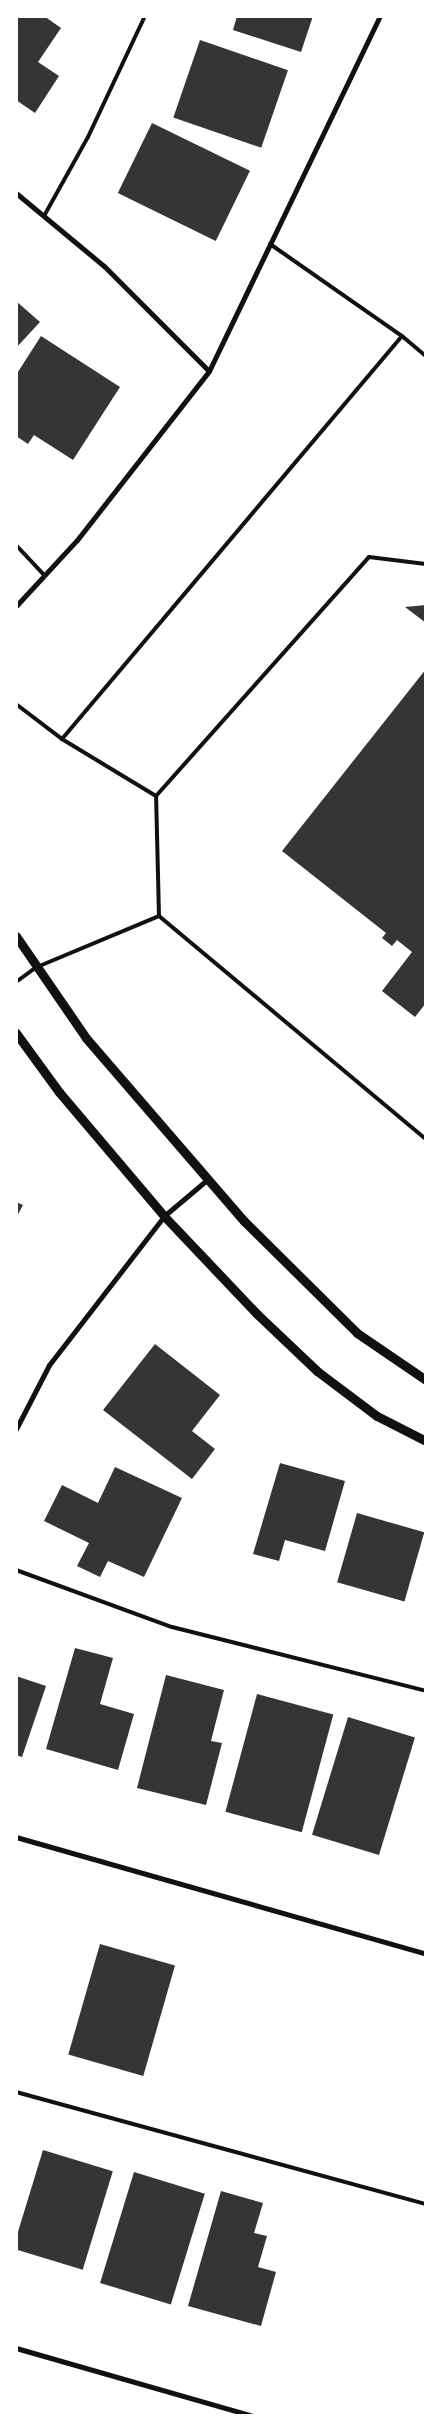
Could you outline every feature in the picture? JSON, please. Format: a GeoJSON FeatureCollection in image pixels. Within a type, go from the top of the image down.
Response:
{"type":"FeatureCollection","features":[{"type":"Feature","properties":{"kind":"street"},"geometry":{"type":"LineString","coordinates":[[16,606],[45,576],[209,370],[380,16]]}},
{"type":"Feature","properties":{"kind":"street"},"geometry":{"type":"LineString","coordinates":[[16,193],[104,266],[209,370]]}},
{"type":"Feature","properties":{"kind":"street"},"geometry":{"type":"LineString","coordinates":[[16,936],[86,1038],[296,1277],[357,1333],[426,1380]]}},
{"type":"Feature","properties":{"kind":"street"},"geometry":{"type":"LineString","coordinates":[[16,1032],[59,1092],[164,1216],[317,1371],[377,1416],[426,1441]]}},
{"type":"Feature","properties":{"kind":"street"},"geometry":{"type":"LineString","coordinates":[[16,1429],[50,1365],[164,1216],[208,1179]]}},
{"type":"Feature","properties":{"kind":"street"},"geometry":{"type":"LineString","coordinates":[[16,1837],[426,1954]]}},
{"type":"Feature","properties":{"kind":"street"},"geometry":{"type":"LineString","coordinates":[[16,2348],[253,2416]]}},
{"type":"Feature","properties":{"kind":"lane"},"geometry":{"type":"LineString","coordinates":[[44,216],[92,128],[145,16]]}},
{"type":"Feature","properties":{"kind":"lane"},"geometry":{"type":"LineString","coordinates":[[270,244],[402,336],[426,356]]}},
{"type":"Feature","properties":{"kind":"lane"},"geometry":{"type":"LineString","coordinates":[[62,739],[402,336]]}},
{"type":"Feature","properties":{"kind":"lane"},"geometry":{"type":"LineString","coordinates":[[16,545],[45,576]]}},
{"type":"Feature","properties":{"kind":"lane"},"geometry":{"type":"LineString","coordinates":[[426,564],[369,557],[156,796],[159,916],[426,1139]]}},
{"type":"Feature","properties":{"kind":"lane"},"geometry":{"type":"LineString","coordinates":[[16,704],[62,739],[156,796]]}},
{"type":"Feature","properties":{"kind":"lane"},"geometry":{"type":"LineString","coordinates":[[16,982],[37,967],[159,916]]}},
{"type":"Feature","properties":{"kind":"lane"},"geometry":{"type":"LineString","coordinates":[[16,1570],[172,1627],[426,1691]]}},
{"type":"Feature","properties":{"kind":"lane"},"geometry":{"type":"LineString","coordinates":[[16,2092],[426,2204]]}},
{"type":"Feature","properties":{"kind":"building"},"geometry":{"type":"Polygon","coordinates":[[[16,16],[44,16],[61,28],[38,62],[59,76],[35,113],[16,100],[16,16]]]}},
{"type":"Feature","properties":{"kind":"building"},"geometry":{"type":"Polygon","coordinates":[[[237,16],[313,16],[301,52],[233,30],[237,16]]]}},
{"type":"Feature","properties":{"kind":"building"},"geometry":{"type":"Polygon","coordinates":[[[200,40],[288,70],[261,148],[173,118],[200,40]]]}},
{"type":"Feature","properties":{"kind":"building"},"geometry":{"type":"Polygon","coordinates":[[[152,123],[250,171],[216,241],[118,193],[152,123]]]}},
{"type":"Feature","properties":{"kind":"building"},"geometry":{"type":"Polygon","coordinates":[[[16,301],[40,322],[16,348],[16,301]]]}},
{"type":"Feature","properties":{"kind":"building"},"geometry":{"type":"Polygon","coordinates":[[[41,336],[120,387],[73,460],[34,435],[28,444],[16,436],[16,375],[41,336]]]}},
{"type":"Feature","properties":{"kind":"building"},"geometry":{"type":"Polygon","coordinates":[[[426,605],[426,623],[405,607],[426,605]]]}},
{"type":"Feature","properties":{"kind":"building"},"geometry":{"type":"Polygon","coordinates":[[[426,669],[426,1003],[415,1017],[382,991],[412,952],[397,940],[392,946],[382,938],[386,933],[282,851],[426,669]]]}},
{"type":"Feature","properties":{"kind":"building"},"geometry":{"type":"Polygon","coordinates":[[[16,1202],[23,1205],[16,1218],[16,1202]]]}},
{"type":"Feature","properties":{"kind":"building"},"geometry":{"type":"Polygon","coordinates":[[[155,1344],[220,1395],[192,1431],[215,1449],[192,1479],[103,1410],[155,1344]]]}},
{"type":"Feature","properties":{"kind":"building"},"geometry":{"type":"Polygon","coordinates":[[[280,1463],[345,1481],[325,1551],[285,1540],[279,1561],[253,1554],[280,1463]]]}},
{"type":"Feature","properties":{"kind":"building"},"geometry":{"type":"Polygon","coordinates":[[[115,1467],[182,1498],[144,1577],[108,1561],[100,1577],[77,1566],[89,1543],[44,1521],[62,1485],[98,1503],[115,1467]]]}},
{"type":"Feature","properties":{"kind":"building"},"geometry":{"type":"Polygon","coordinates":[[[357,1513],[424,1532],[404,1602],[337,1582],[357,1513]]]}},
{"type":"Feature","properties":{"kind":"building"},"geometry":{"type":"Polygon","coordinates":[[[75,1648],[113,1658],[100,1704],[134,1714],[118,1770],[46,1749],[75,1648]]]}},
{"type":"Feature","properties":{"kind":"building"},"geometry":{"type":"Polygon","coordinates":[[[166,1675],[224,1690],[211,1741],[222,1743],[206,1805],[137,1788],[166,1675]]]}},
{"type":"Feature","properties":{"kind":"building"},"geometry":{"type":"Polygon","coordinates":[[[16,1676],[46,1686],[22,1757],[16,1755],[16,1676]]]}},
{"type":"Feature","properties":{"kind":"building"},"geometry":{"type":"Polygon","coordinates":[[[257,1694],[333,1714],[302,1832],[225,1812],[257,1694]]]}},
{"type":"Feature","properties":{"kind":"building"},"geometry":{"type":"Polygon","coordinates":[[[348,1717],[415,1737],[379,1855],[312,1835],[348,1717]]]}},
{"type":"Feature","properties":{"kind":"building"},"geometry":{"type":"Polygon","coordinates":[[[100,1944],[175,1965],[143,2076],[68,2055],[100,1944]]]}},
{"type":"Feature","properties":{"kind":"building"},"geometry":{"type":"Polygon","coordinates":[[[43,2150],[113,2171],[83,2270],[16,2249],[16,2238],[43,2150]]]}},
{"type":"Feature","properties":{"kind":"building"},"geometry":{"type":"Polygon","coordinates":[[[134,2172],[205,2194],[171,2305],[100,2283],[134,2172]]]}},
{"type":"Feature","properties":{"kind":"building"},"geometry":{"type":"Polygon","coordinates":[[[221,2191],[263,2203],[254,2233],[267,2236],[258,2267],[276,2272],[261,2326],[188,2306],[221,2191]]]}}]}
